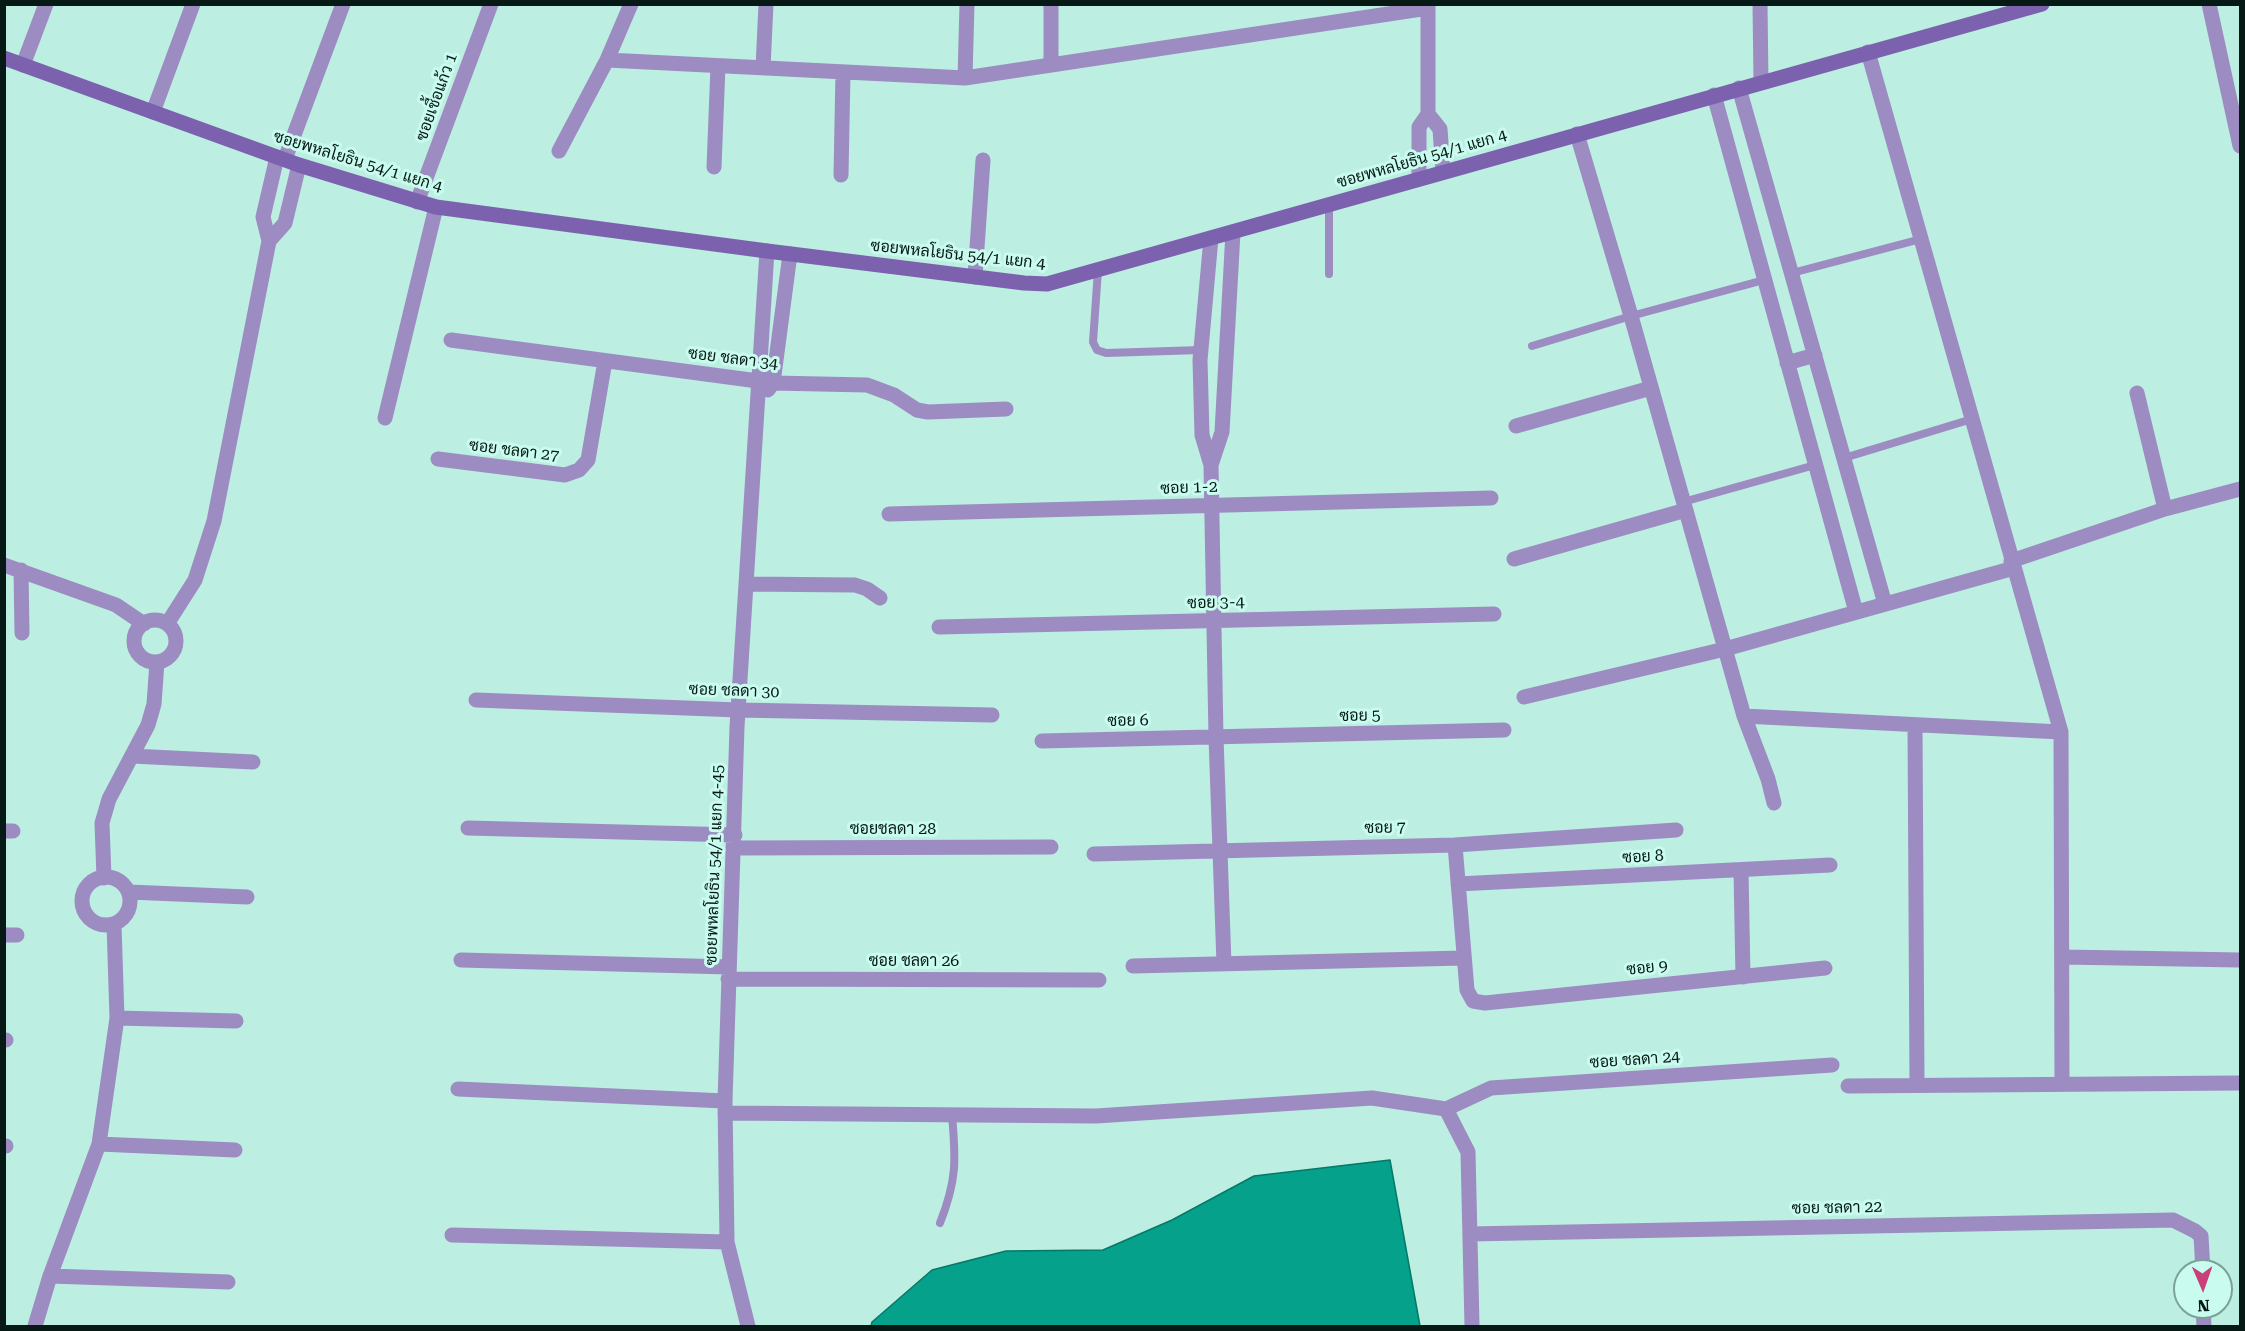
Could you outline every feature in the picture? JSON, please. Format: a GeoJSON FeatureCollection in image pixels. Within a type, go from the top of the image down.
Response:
{"type":"FeatureCollection","features":[{"type":"Feature","properties":{"kind":"street"},"geometry":{"type":"LineString","coordinates":[[23,65],[46,4]]}},
{"type":"Feature","properties":{"kind":"street"},"geometry":{"type":"LineString","coordinates":[[153,112],[193,4]]}},
{"type":"Feature","properties":{"kind":"street"},"geometry":{"type":"LineString","coordinates":[[167,624],[195,580],[214,521],[269,241],[263,217],[287,160],[343,4]]}},
{"type":"Feature","properties":{"kind":"street","name":"ซอยเชื้อแก้ว 1"},"geometry":{"type":"LineString","coordinates":[[417,202],[490,4]]}},
{"type":"Feature","properties":{"kind":"street"},"geometry":{"type":"LineString","coordinates":[[559,151],[607,60],[631,4]]}},
{"type":"Feature","properties":{"kind":"street"},"geometry":{"type":"LineString","coordinates":[[763,68],[766,4]]}},
{"type":"Feature","properties":{"kind":"street"},"geometry":{"type":"LineString","coordinates":[[965,78],[968,4]]}},
{"type":"Feature","properties":{"kind":"street"},"geometry":{"type":"LineString","coordinates":[[1051,4],[1051,65]]}},
{"type":"Feature","properties":{"kind":"street"},"geometry":{"type":"LineString","coordinates":[[1760,4],[1761,82]]}},
{"type":"Feature","properties":{"kind":"street","name":"ซอยพหลโยธิน 54/1 แยก 4"},"geometry":{"type":"LineString","coordinates":[[4,58],[287,160],[436,207],[790,254],[1047,284],[2024,7],[2042,4]]}},
{"type":"Feature","properties":{"kind":"street"},"geometry":{"type":"LineString","coordinates":[[2209,4],[2241,146]]}},
{"type":"Feature","properties":{"kind":"street"},"geometry":{"type":"LineString","coordinates":[[607,60],[965,78],[1428,7],[1428,114],[1419,127],[1419,179]]}},
{"type":"Feature","properties":{"kind":"street"},"geometry":{"type":"LineString","coordinates":[[1868,52],[2061,732],[2062,1084]]}},
{"type":"Feature","properties":{"kind":"street"},"geometry":{"type":"LineString","coordinates":[[714,167],[718,66]]}},
{"type":"Feature","properties":{"kind":"street"},"geometry":{"type":"LineString","coordinates":[[841,175],[843,72]]}},
{"type":"Feature","properties":{"kind":"street"},"geometry":{"type":"LineString","coordinates":[[1739,88],[1886,604]]}},
{"type":"Feature","properties":{"kind":"street"},"geometry":{"type":"LineString","coordinates":[[1713,95],[1856,612]]}},
{"type":"Feature","properties":{"kind":"street"},"geometry":{"type":"LineString","coordinates":[[1428,114],[1440,129],[1443,172]]}},
{"type":"Feature","properties":{"kind":"street"},"geometry":{"type":"LineString","coordinates":[[1577,134],[1744,716],[1774,803]]}},
{"type":"Feature","properties":{"kind":"street"},"geometry":{"type":"LineString","coordinates":[[1730,153],[1755,146]]}},
{"type":"Feature","properties":{"kind":"street"},"geometry":{"type":"LineString","coordinates":[[269,241],[285,223],[287,160]]}},
{"type":"Feature","properties":{"kind":"street"},"geometry":{"type":"LineString","coordinates":[[975,277],[982,160]]}},
{"type":"Feature","properties":{"kind":"street"},"geometry":{"type":"LineString","coordinates":[[385,418],[436,207]]}},
{"type":"Feature","properties":{"kind":"street"},"geometry":{"type":"LineString","coordinates":[[1211,465],[1222,432],[1233,232]]}},
{"type":"Feature","properties":{"kind":"street"},"geometry":{"type":"LineString","coordinates":[[1211,238],[1201,350],[1202,435],[1211,465],[1216,737],[1224,964]]}},
{"type":"Feature","properties":{"kind":"street","name":"ซอยพหลโยธิน 54/1 แยก 4-45"},"geometry":{"type":"LineString","coordinates":[[748,1326],[727,1242],[725,1107],[738,710],[767,251]]}},
{"type":"Feature","properties":{"kind":"street"},"geometry":{"type":"LineString","coordinates":[[758,402],[773,383],[790,254]]}},
{"type":"Feature","properties":{"kind":"street","name":"ซอย ชลดา 34"},"geometry":{"type":"LineString","coordinates":[[451,340],[773,383],[867,386],[894,395],[917,410],[928,412],[1006,410]]}},
{"type":"Feature","properties":{"kind":"street"},"geometry":{"type":"LineString","coordinates":[[1787,363],[1815,355]]}},
{"type":"Feature","properties":{"kind":"street","name":"ซอย ชลดา 27"},"geometry":{"type":"LineString","coordinates":[[438,459],[565,475],[579,470],[588,460],[605,361]]}},
{"type":"Feature","properties":{"kind":"street"},"geometry":{"type":"LineString","coordinates":[[1515,426],[1651,388]]}},
{"type":"Feature","properties":{"kind":"street"},"geometry":{"type":"LineString","coordinates":[[2137,393],[2164,509]]}},
{"type":"Feature","properties":{"kind":"street"},"geometry":{"type":"LineString","coordinates":[[1524,698],[1725,649],[1886,604],[2013,565],[2164,509],[2241,489]]}},
{"type":"Feature","properties":{"kind":"street","name":"ซอย 1-2"},"geometry":{"type":"LineString","coordinates":[[889,514],[1491,498]]}},
{"type":"Feature","properties":{"kind":"street"},"geometry":{"type":"LineString","coordinates":[[1514,559],[1684,506]]}},
{"type":"Feature","properties":{"kind":"street"},"geometry":{"type":"LineString","coordinates":[[4,565],[116,605],[144,624]]}},
{"type":"Feature","properties":{"kind":"street"},"geometry":{"type":"LineString","coordinates":[[21,570],[22,633]]}},
{"type":"Feature","properties":{"kind":"street"},"geometry":{"type":"LineString","coordinates":[[746,584],[855,585],[867,589],[880,598]]}},
{"type":"Feature","properties":{"kind":"street","name":"ซอย 3-4"},"geometry":{"type":"LineString","coordinates":[[939,627],[1494,614]]}},
{"type":"Feature","properties":{"kind":"street"},"geometry":{"type":"LineString","coordinates":[[160,621],[167,624],[176,636],[175,650],[165,660],[157,662],[144,659],[135,648],[135,634],[144,624],[160,621]]}},
{"type":"Feature","properties":{"kind":"street"},"geometry":{"type":"LineString","coordinates":[[104,878],[102,823],[109,799],[148,725],[154,705],[157,662]]}},
{"type":"Feature","properties":{"kind":"street","name":"ซอย ชลดา 30"},"geometry":{"type":"LineString","coordinates":[[476,700],[738,710],[992,715]]}},
{"type":"Feature","properties":{"kind":"street"},"geometry":{"type":"LineString","coordinates":[[1744,716],[2061,732]]}},
{"type":"Feature","properties":{"kind":"street"},"geometry":{"type":"LineString","coordinates":[[1915,724],[1917,1085]]}},
{"type":"Feature","properties":{"kind":"street","name":"ซอย 5"},"geometry":{"type":"LineString","coordinates":[[1216,737],[1504,730]]}},
{"type":"Feature","properties":{"kind":"street","name":"ซอย 6"},"geometry":{"type":"LineString","coordinates":[[1042,741],[1216,737]]}},
{"type":"Feature","properties":{"kind":"street"},"geometry":{"type":"LineString","coordinates":[[132,756],[253,762]]}},
{"type":"Feature","properties":{"kind":"street","name":"ซอยชลดา 28"},"geometry":{"type":"LineString","coordinates":[[468,828],[734,841],[1051,847]]}},
{"type":"Feature","properties":{"kind":"street","name":"ซอย 7"},"geometry":{"type":"LineString","coordinates":[[1094,854],[1455,845],[1676,830]]}},
{"type":"Feature","properties":{"kind":"street"},"geometry":{"type":"LineString","coordinates":[[1133,966],[1463,957],[1455,845]]}},
{"type":"Feature","properties":{"kind":"street","name":"ซอย 8"},"geometry":{"type":"LineString","coordinates":[[1458,884],[1830,866]]}},
{"type":"Feature","properties":{"kind":"street"},"geometry":{"type":"LineString","coordinates":[[1741,870],[1743,976]]}},
{"type":"Feature","properties":{"kind":"street"},"geometry":{"type":"LineString","coordinates":[[104,878],[119,881],[129,892],[128,911],[123,919],[114,924],[104,925],[95,922],[87,916],[83,907],[83,896],[87,887],[104,878]]}},
{"type":"Feature","properties":{"kind":"street"},"geometry":{"type":"LineString","coordinates":[[129,892],[248,897]]}},
{"type":"Feature","properties":{"kind":"street"},"geometry":{"type":"LineString","coordinates":[[35,1326],[50,1276],[99,1144],[117,1018],[114,924]]}},
{"type":"Feature","properties":{"kind":"street","name":"ซอย 9"},"geometry":{"type":"LineString","coordinates":[[1463,957],[1467,990],[1473,1001],[1497,1001],[1825,968]]}},
{"type":"Feature","properties":{"kind":"street"},"geometry":{"type":"LineString","coordinates":[[2062,957],[2241,960]]}},
{"type":"Feature","properties":{"kind":"street","name":"ซอย ชลดา 26"},"geometry":{"type":"LineString","coordinates":[[461,960],[729,973],[1099,980]]}},
{"type":"Feature","properties":{"kind":"street"},"geometry":{"type":"LineString","coordinates":[[117,1018],[236,1021]]}},
{"type":"Feature","properties":{"kind":"street","name":"ซอย ชลดา 24"},"geometry":{"type":"LineString","coordinates":[[1446,1109],[1491,1088],[1832,1065]]}},
{"type":"Feature","properties":{"kind":"street"},"geometry":{"type":"LineString","coordinates":[[1848,1086],[2241,1083]]}},
{"type":"Feature","properties":{"kind":"street"},"geometry":{"type":"LineString","coordinates":[[458,1089],[725,1107],[952,1115],[1096,1116],[1372,1098],[1446,1109],[1468,1152],[1472,1326]]}},
{"type":"Feature","properties":{"kind":"street"},"geometry":{"type":"LineString","coordinates":[[99,1144],[235,1150]]}},
{"type":"Feature","properties":{"kind":"street","name":"ซอย ชลดา 22"},"geometry":{"type":"LineString","coordinates":[[1470,1234],[2164,1219],[2180,1222],[2201,1236],[2202,1259]]}},
{"type":"Feature","properties":{"kind":"street"},"geometry":{"type":"LineString","coordinates":[[452,1234],[727,1242]]}},
{"type":"Feature","properties":{"kind":"street"},"geometry":{"type":"LineString","coordinates":[[50,1276],[228,1282]]}},
{"type":"Feature","properties":{"kind":"lane"},"geometry":{"type":"LineString","coordinates":[[1329,205],[1329,274]]}},
{"type":"Feature","properties":{"kind":"lane"},"geometry":{"type":"LineString","coordinates":[[1792,273],[1921,239]]}},
{"type":"Feature","properties":{"kind":"lane"},"geometry":{"type":"LineString","coordinates":[[1098,270],[1094,342],[1097,350],[1106,353],[1201,350]]}},
{"type":"Feature","properties":{"kind":"lane"},"geometry":{"type":"LineString","coordinates":[[1532,346],[1764,280]]}},
{"type":"Feature","properties":{"kind":"lane"},"geometry":{"type":"LineString","coordinates":[[1844,458],[1972,419]]}},
{"type":"Feature","properties":{"kind":"lane"},"geometry":{"type":"LineString","coordinates":[[1684,506],[1815,465]]}},
{"type":"Feature","properties":{"kind":"lane"},"geometry":{"type":"LineString","coordinates":[[940,1223],[954,1184],[955,1154],[952,1115]]}},
{"type":"Feature","properties":{"kind":"shaded area"},"geometry":{"type":"Polygon","coordinates":[[[1390,1160],[1420,1326],[871,1326],[872,1322],[932,1270],[1006,1251],[1103,1250],[1172,1220],[1254,1176],[1390,1160]]]}}]}
